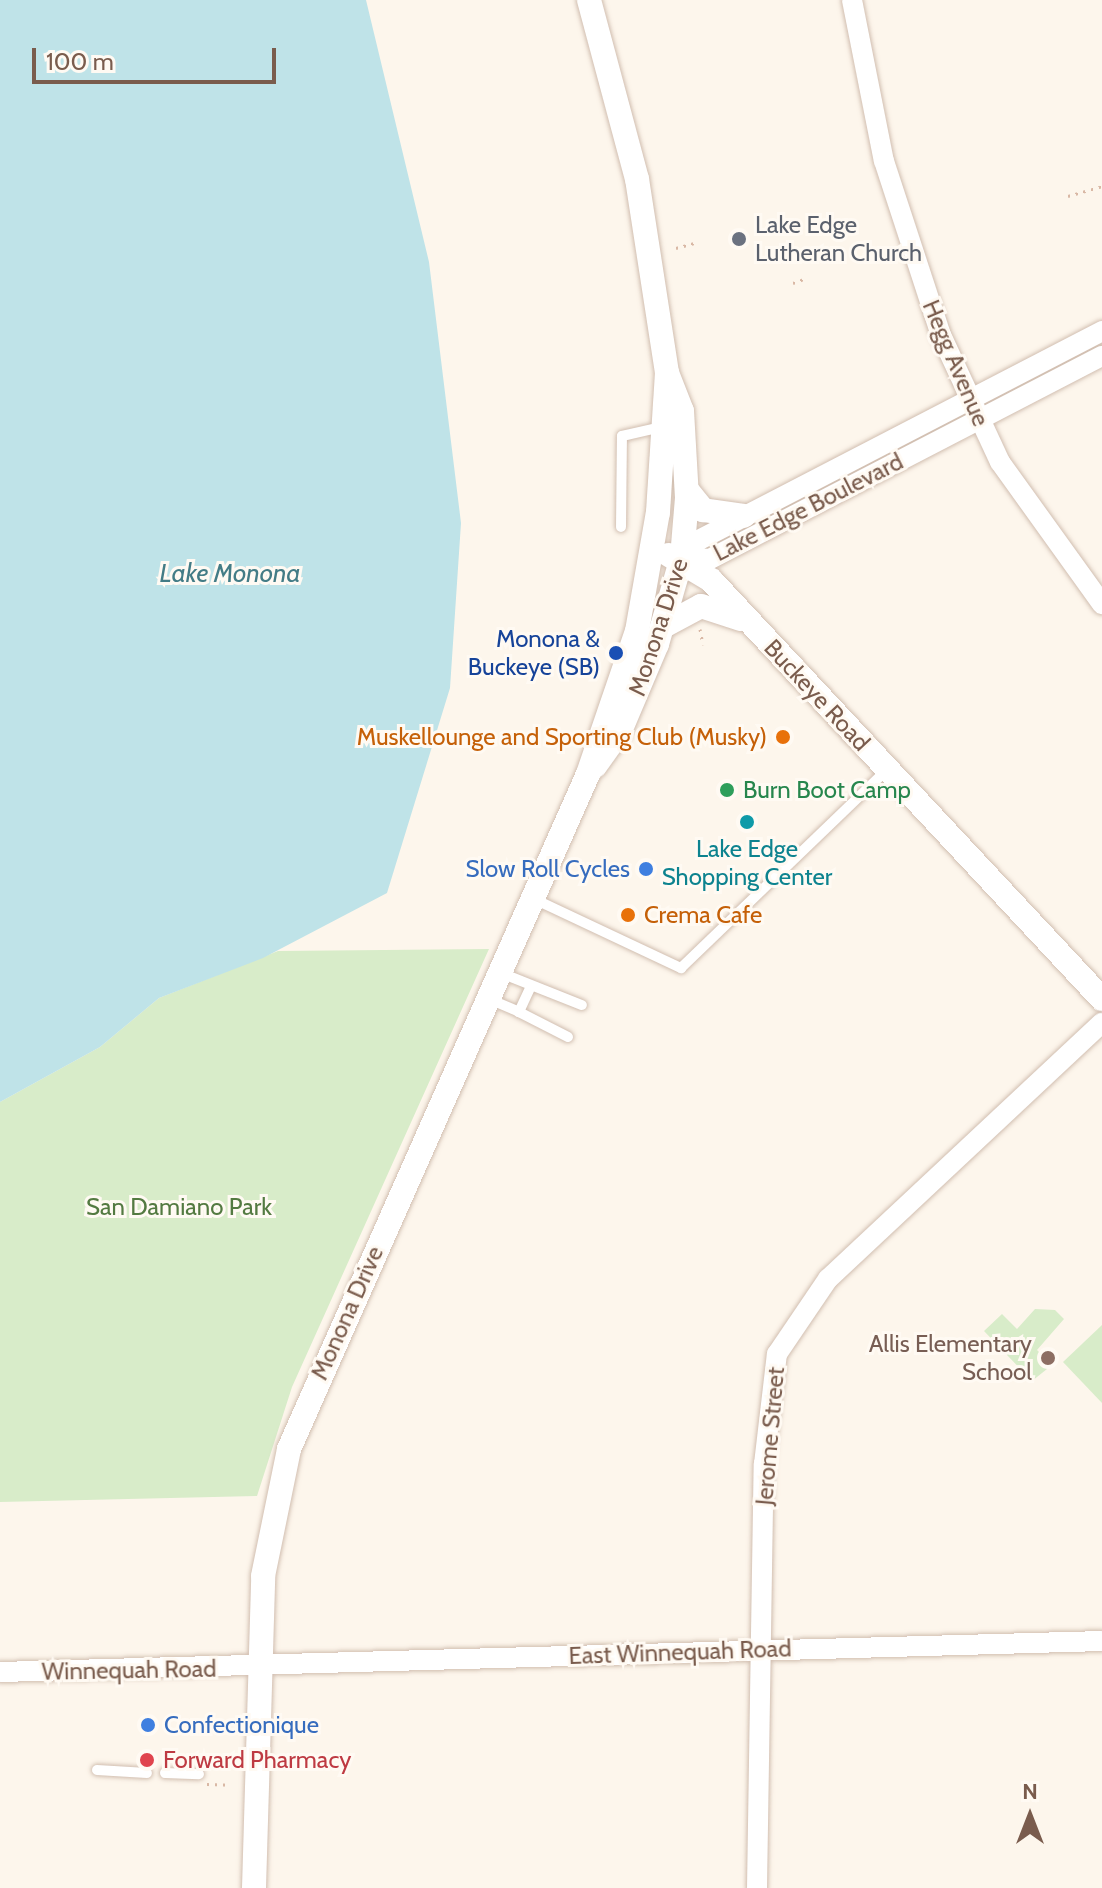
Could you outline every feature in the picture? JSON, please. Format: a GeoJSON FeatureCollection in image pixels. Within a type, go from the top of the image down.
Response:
{"type":"FeatureCollection","features":[{"type":"Feature","properties":{"kind":"street","name":"Monona Drive"},"geometry":{"type":"LineString","coordinates":[[588,774],[620,731],[662,627],[682,557],[687,490],[682,411],[667,373],[637,179],[589,0]]}},
{"type":"Feature","properties":{"kind":"street","name":"Hegg Avenue"},"geometry":{"type":"LineString","coordinates":[[852,0],[899,213],[968,401],[1102,604]]}},
{"type":"Feature","properties":{"kind":"street","name":"Lake Edge Boulevard"},"geometry":{"type":"LineString","coordinates":[[682,557],[744,516],[1102,331]]}},
{"type":"Feature","properties":{"kind":"street","name":"Lake Edge Boulevard"},"geometry":{"type":"LineString","coordinates":[[682,557],[710,559],[1102,356]]}},
{"type":"Feature","properties":{"kind":"street","name":"Monona Drive"},"geometry":{"type":"LineString","coordinates":[[254,1888],[257,1668],[268,1543],[289,1449],[588,774],[637,631],[651,552],[667,373]]}},
{"type":"Feature","properties":{"kind":"street"},"geometry":{"type":"LineString","coordinates":[[687,490],[703,510],[744,516]]}},
{"type":"Feature","properties":{"kind":"street"},"geometry":{"type":"LineString","coordinates":[[651,552],[682,557]]}},
{"type":"Feature","properties":{"kind":"street","name":"Buckeye Road"},"geometry":{"type":"LineString","coordinates":[[682,557],[753,626],[1102,999]]}},
{"type":"Feature","properties":{"kind":"street"},"geometry":{"type":"LineString","coordinates":[[662,627],[701,606],[753,626]]}},
{"type":"Feature","properties":{"kind":"street","name":"Jerome Street"},"geometry":{"type":"LineString","coordinates":[[757,1888],[766,1420],[783,1341],[846,1261],[1102,1023]]}},
{"type":"Feature","properties":{"kind":"street","name":"East Winnequah Road"},"geometry":{"type":"LineString","coordinates":[[257,1668],[760,1648],[1102,1641]]}},
{"type":"Feature","properties":{"kind":"street","name":"Winnequah Road"},"geometry":{"type":"LineString","coordinates":[[0,1672],[257,1668]]}},
{"type":"Feature","properties":{"kind":"lane"},"geometry":{"type":"LineString","coordinates":[[621,527],[622,436],[662,427]]}},
{"type":"Feature","properties":{"kind":"lane"},"geometry":{"type":"LineString","coordinates":[[532,898],[681,968],[887,770]]}},
{"type":"Feature","properties":{"kind":"lane"},"geometry":{"type":"LineString","coordinates":[[499,972],[582,1005]]}},
{"type":"Feature","properties":{"kind":"lane"},"geometry":{"type":"LineString","coordinates":[[519,1012],[531,986]]}},
{"type":"Feature","properties":{"kind":"lane"},"geometry":{"type":"LineString","coordinates":[[488,998],[568,1037]]}},
{"type":"Feature","properties":{"kind":"lane"},"geometry":{"type":"LineString","coordinates":[[97,1770],[147,1773]]}},
{"type":"Feature","properties":{"kind":"lane"},"geometry":{"type":"LineString","coordinates":[[165,1773],[199,1774]]}},
{"type":"Feature","properties":{"kind":"path"},"geometry":{"type":"LineString","coordinates":[[1068,196],[1102,186]]}},
{"type":"Feature","properties":{"kind":"path"},"geometry":{"type":"LineString","coordinates":[[676,248],[698,242]]}},
{"type":"Feature","properties":{"kind":"path"},"geometry":{"type":"LineString","coordinates":[[793,283],[804,279]]}},
{"type":"Feature","properties":{"kind":"path"},"geometry":{"type":"LineString","coordinates":[[699,622],[703,645]]}},
{"type":"Feature","properties":{"kind":"green space","name":"San Damiano Park"},"geometry":{"type":"Polygon","coordinates":[[[489,949],[292,1387],[257,1496],[0,1502],[0,1102],[100,1047],[159,998],[278,951],[489,949]]]}},
{"type":"Feature","properties":{"kind":"green space"},"geometry":{"type":"Polygon","coordinates":[[[1035,1309],[1055,1310],[1064,1319],[1037,1350],[1052,1365],[1032,1381],[984,1331],[1002,1314],[1017,1329],[1035,1309]]]}},
{"type":"Feature","properties":{"kind":"green space"},"geometry":{"type":"Polygon","coordinates":[[[1102,1325],[1102,1403],[1063,1362],[1102,1325]]]}},
{"type":"Feature","properties":{"kind":"water","name":"Lake Monona"},"geometry":{"type":"Polygon","coordinates":[[[0,0],[366,0],[429,262],[461,523],[450,688],[387,893],[263,958],[159,998],[100,1047],[0,1102],[0,0]]]}},
{"type":"Feature","properties":{"kind":"place","name":"Lake Edge Lutheran Church"},"geometry":{"type":"Point","coordinates":[739,239]}},
{"type":"Feature","properties":{"kind":"place","name":"Monona & Buckeye (SB)"},"geometry":{"type":"Point","coordinates":[616,653]}},
{"type":"Feature","properties":{"kind":"place","name":"Muskellounge and Sporting Club (Musky)"},"geometry":{"type":"Point","coordinates":[783,737]}},
{"type":"Feature","properties":{"kind":"place","name":"Burn Boot Camp"},"geometry":{"type":"Point","coordinates":[727,790]}},
{"type":"Feature","properties":{"kind":"place","name":"Lake Edge Shopping Center"},"geometry":{"type":"Point","coordinates":[747,822]}},
{"type":"Feature","properties":{"kind":"place","name":"Slow Roll Cycles"},"geometry":{"type":"Point","coordinates":[646,869]}},
{"type":"Feature","properties":{"kind":"place","name":"Crema Cafe"},"geometry":{"type":"Point","coordinates":[628,915]}},
{"type":"Feature","properties":{"kind":"place","name":"Allis Elementary School"},"geometry":{"type":"Point","coordinates":[1048,1358]}},
{"type":"Feature","properties":{"kind":"place","name":"Confectionique"},"geometry":{"type":"Point","coordinates":[148,1725]}},
{"type":"Feature","properties":{"kind":"place","name":"Forward Pharmacy"},"geometry":{"type":"Point","coordinates":[147,1760]}}]}
